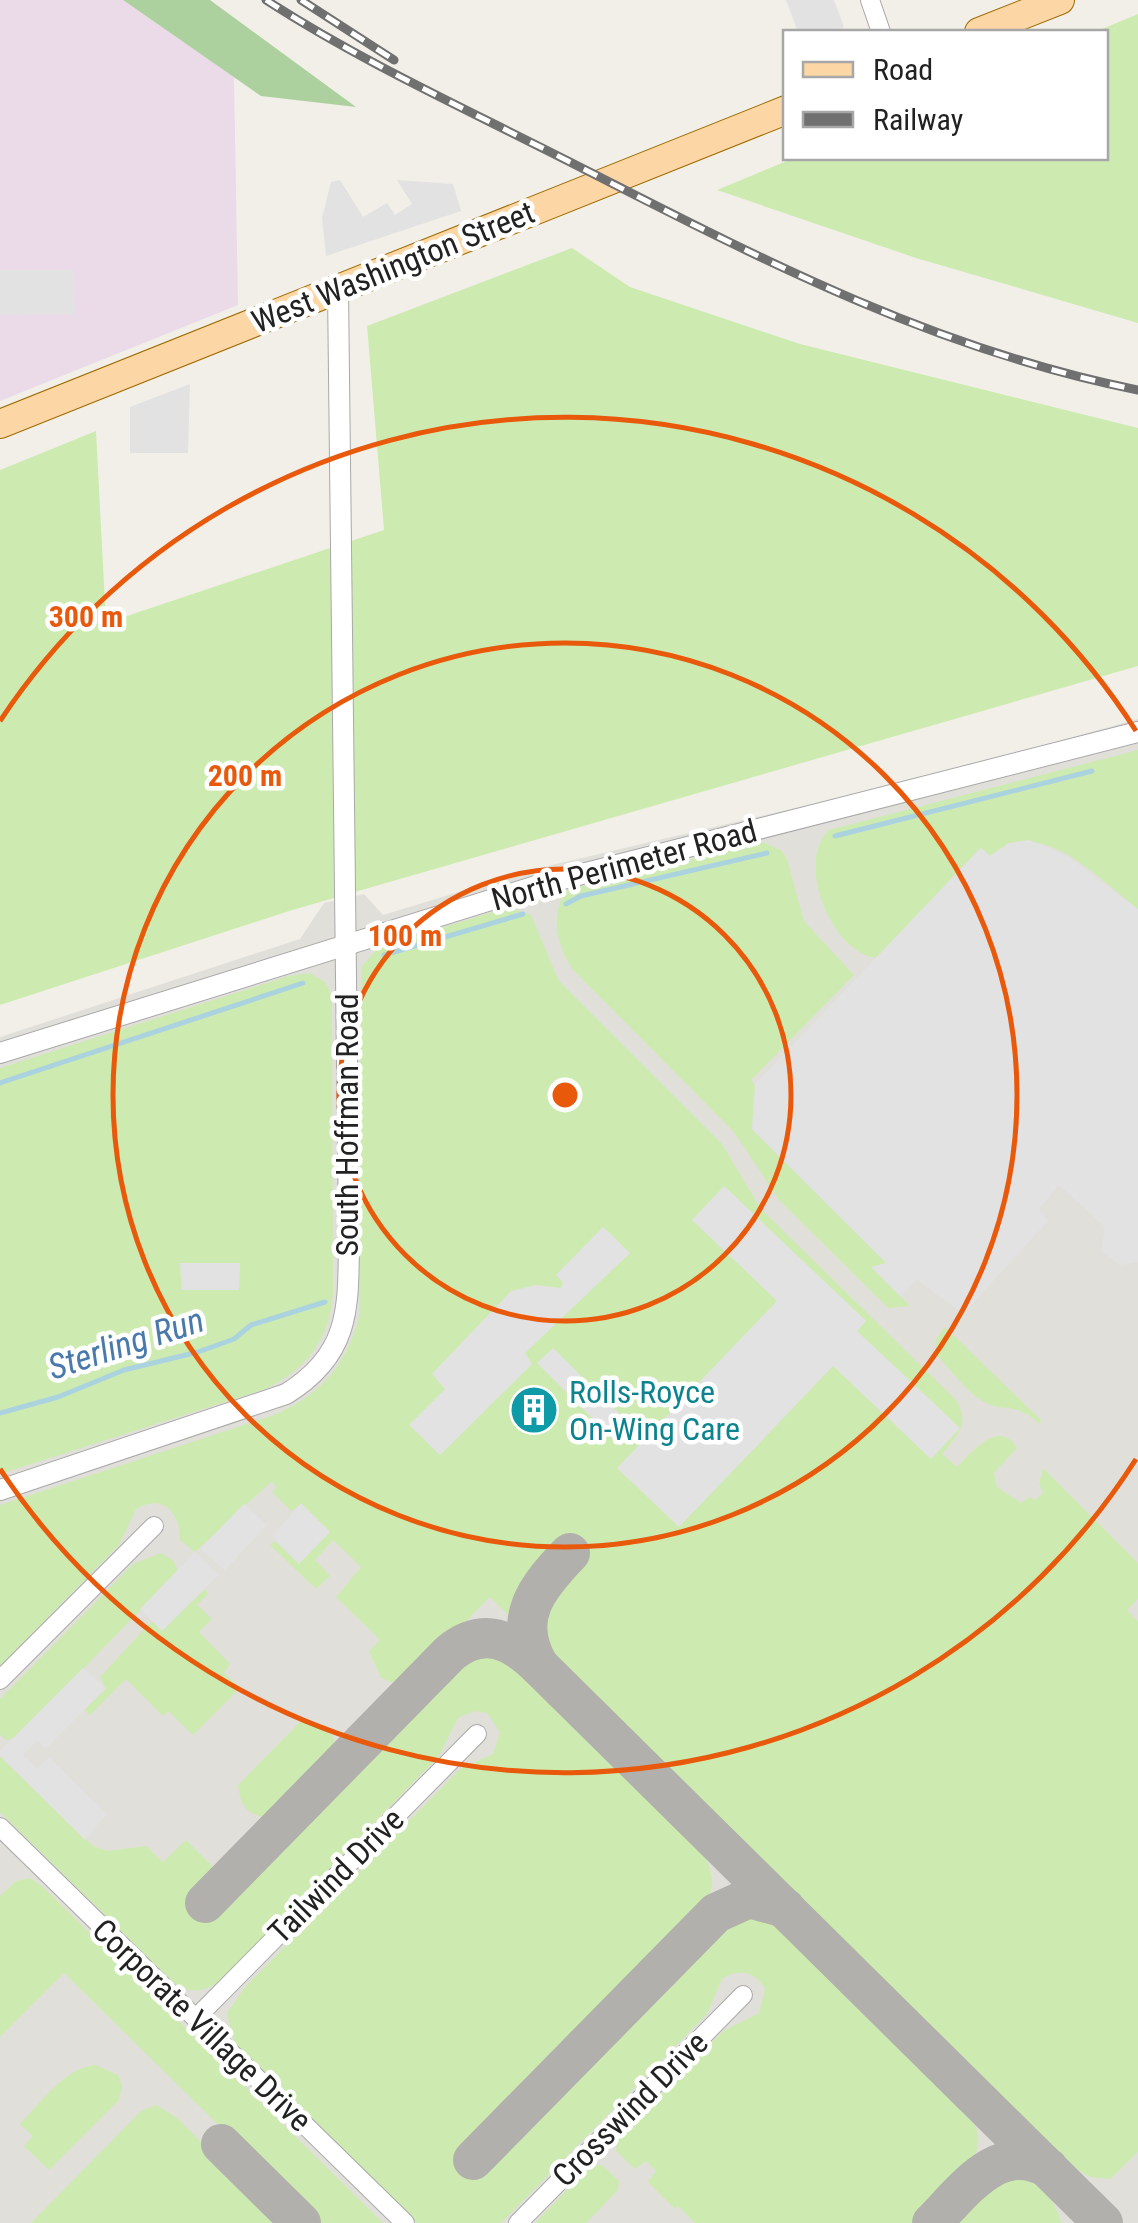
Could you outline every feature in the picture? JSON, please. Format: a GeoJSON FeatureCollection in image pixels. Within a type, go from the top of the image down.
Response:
{"type":"FeatureCollection","features":[{"type":"Feature","properties":{"kind":"main road"},"geometry":{"type":"LineString","coordinates":[[984,30],[1060,0]]}},
{"type":"Feature","properties":{"kind":"main road","name":"West Washington Street"},"geometry":{"type":"LineString","coordinates":[[0,424],[783,111]]}},
{"type":"Feature","properties":{"kind":"street"},"geometry":{"type":"LineString","coordinates":[[870,0],[880,30]]}},
{"type":"Feature","properties":{"kind":"street","name":"South Hoffman Road"},"geometry":{"type":"LineString","coordinates":[[0,1490],[259,1406],[310,1380],[334,1350],[346,1321],[338,289]]}},
{"type":"Feature","properties":{"kind":"street","name":"North Perimeter Road"},"geometry":{"type":"LineString","coordinates":[[0,1053],[346,942],[539,885],[1138,732]]}},
{"type":"Feature","properties":{"kind":"street"},"geometry":{"type":"LineString","coordinates":[[0,1680],[154,1526]]}},
{"type":"Feature","properties":{"kind":"street","name":"Tailwind Drive"},"geometry":{"type":"LineString","coordinates":[[196,2018],[477,1734]]}},
{"type":"Feature","properties":{"kind":"street","name":"Corporate Village Drive"},"geometry":{"type":"LineString","coordinates":[[0,1827],[405,2223]]}},
{"type":"Feature","properties":{"kind":"street","name":"Crosswind Drive"},"geometry":{"type":"LineString","coordinates":[[518,2223],[743,1994]]}},
{"type":"Feature","properties":{"kind":"shaded area"},"geometry":{"type":"Polygon","coordinates":[[[0,0],[123,0],[234,77],[238,305],[0,401],[0,0]]]}},
{"type":"Feature","properties":{"kind":"shaded area"},"geometry":{"type":"Polygon","coordinates":[[[786,0],[834,0],[844,27],[797,30],[786,0]]]}},
{"type":"Feature","properties":{"kind":"shaded area"},"geometry":{"type":"Polygon","coordinates":[[[340,180],[363,217],[387,203],[395,215],[412,204],[397,180],[453,184],[461,211],[326,256],[322,218],[331,182],[340,180]]]}},
{"type":"Feature","properties":{"kind":"shaded area"},"geometry":{"type":"Polygon","coordinates":[[[0,270],[74,270],[75,314],[0,315],[0,270]]]}},
{"type":"Feature","properties":{"kind":"shaded area"},"geometry":{"type":"Polygon","coordinates":[[[190,384],[188,453],[130,453],[130,407],[190,384]]]}},
{"type":"Feature","properties":{"kind":"shaded area"},"geometry":{"type":"Polygon","coordinates":[[[1138,719],[1138,2223],[0,2223],[0,1037],[300,939],[324,903],[364,894],[383,915],[535,869],[952,771],[1138,719]]]}},
{"type":"Feature","properties":{"kind":"shaded area"},"geometry":{"type":"Polygon","coordinates":[[[1029,840],[1067,856],[1138,909],[1138,1262],[1120,1265],[1101,1251],[1105,1227],[1059,1185],[1039,1209],[1048,1221],[963,1314],[916,1279],[901,1297],[871,1267],[886,1263],[752,1129],[755,1084],[981,848],[990,856],[1009,843],[1029,840]]]}},
{"type":"Feature","properties":{"kind":"shaded area"},"geometry":{"type":"Polygon","coordinates":[[[724,1186],[866,1321],[857,1331],[960,1428],[931,1459],[833,1366],[679,1527],[617,1468],[777,1301],[692,1220],[724,1186]]]}},
{"type":"Feature","properties":{"kind":"shaded area"},"geometry":{"type":"Polygon","coordinates":[[[603,1227],[630,1253],[525,1353],[532,1364],[440,1455],[409,1425],[445,1389],[432,1374],[511,1291],[536,1285],[561,1288],[563,1282],[556,1275],[603,1227]]]}},
{"type":"Feature","properties":{"kind":"shaded area"},"geometry":{"type":"Polygon","coordinates":[[[180,1263],[240,1263],[239,1290],[182,1290],[180,1263]]]}},
{"type":"Feature","properties":{"kind":"shaded area"},"geometry":{"type":"Polygon","coordinates":[[[553,1348],[635,1429],[620,1446],[537,1363],[553,1348]]]}},
{"type":"Feature","properties":{"kind":"shaded area"},"geometry":{"type":"Polygon","coordinates":[[[301,1503],[330,1532],[299,1564],[272,1536],[301,1503]]]}},
{"type":"Feature","properties":{"kind":"shaded area"},"geometry":{"type":"Polygon","coordinates":[[[244,1504],[267,1525],[225,1570],[200,1549],[244,1504]]]}},
{"type":"Feature","properties":{"kind":"shaded area"},"geometry":{"type":"Polygon","coordinates":[[[195,1552],[219,1575],[162,1631],[140,1609],[195,1552]]]}},
{"type":"Feature","properties":{"kind":"shaded area"},"geometry":{"type":"Polygon","coordinates":[[[83,1668],[106,1688],[46,1749],[37,1741],[23,1755],[37,1768],[49,1757],[107,1814],[85,1840],[0,1756],[0,1751],[83,1668]]]}},
{"type":"Feature","properties":{"kind":"green space"},"geometry":{"type":"Polygon","coordinates":[[[123,0],[210,0],[356,107],[261,96],[123,0]]]}},
{"type":"Feature","properties":{"kind":"green space"},"geometry":{"type":"Polygon","coordinates":[[[1138,14],[1138,323],[916,258],[717,190],[789,160],[1108,160],[1108,30],[1100,30],[1138,14]]]}},
{"type":"Feature","properties":{"kind":"green space"},"geometry":{"type":"Polygon","coordinates":[[[572,248],[630,287],[800,344],[1138,428],[1138,666],[289,911],[0,1005],[0,470],[96,431],[106,623],[384,530],[367,326],[572,248]]]}},
{"type":"Feature","properties":{"kind":"green space"},"geometry":{"type":"Polygon","coordinates":[[[1138,750],[1138,909],[1067,855],[1028,842],[1009,845],[990,856],[980,848],[876,958],[860,952],[832,923],[817,883],[816,863],[819,844],[829,830],[1138,750]]]}},
{"type":"Feature","properties":{"kind":"green space"},"geometry":{"type":"Polygon","coordinates":[[[763,842],[782,851],[787,859],[804,921],[854,975],[751,1080],[757,1089],[752,1129],[887,1263],[872,1267],[910,1306],[888,1308],[779,1200],[734,1132],[572,969],[562,950],[557,919],[567,890],[763,842]]]}},
{"type":"Feature","properties":{"kind":"green space"},"geometry":{"type":"Polygon","coordinates":[[[508,907],[531,915],[559,981],[722,1144],[761,1209],[957,1401],[962,1423],[942,1454],[957,1467],[986,1441],[1002,1436],[1010,1440],[1017,1448],[994,1473],[997,1487],[1021,1503],[1029,1497],[1035,1500],[1043,1493],[1039,1484],[1043,1468],[1138,1563],[1138,1599],[1127,1610],[1138,1621],[1138,2152],[1110,2179],[1090,2177],[1066,2163],[490,1597],[402,1686],[381,1678],[369,1651],[380,1640],[336,1597],[361,1567],[333,1540],[315,1560],[330,1576],[316,1589],[270,1545],[275,1541],[299,1564],[302,1504],[291,1511],[272,1492],[277,1487],[271,1482],[195,1552],[180,1540],[177,1522],[168,1508],[155,1503],[136,1509],[119,1545],[0,1666],[0,1505],[274,1415],[318,1388],[339,1364],[359,1317],[361,967],[378,948],[508,907]]]}},
{"type":"Feature","properties":{"kind":"green space"},"geometry":{"type":"Polygon","coordinates":[[[310,973],[325,982],[332,995],[333,1294],[321,1339],[293,1372],[265,1389],[0,1474],[0,1068],[289,976],[310,973]]]}},
{"type":"Feature","properties":{"kind":"green space"},"geometry":{"type":"Polygon","coordinates":[[[945,1327],[1041,1420],[1040,1424],[1023,1412],[982,1401],[964,1386],[937,1355],[936,1339],[945,1327]]]}},
{"type":"Feature","properties":{"kind":"green space"},"geometry":{"type":"Polygon","coordinates":[[[161,1553],[174,1561],[178,1572],[15,1738],[6,1740],[0,1735],[0,1699],[133,1564],[161,1553]]]}},
{"type":"Feature","properties":{"kind":"green space"},"geometry":{"type":"Polygon","coordinates":[[[205,1588],[208,1594],[197,1605],[212,1619],[199,1632],[230,1664],[224,1673],[240,1688],[193,1735],[168,1711],[163,1716],[126,1679],[90,1715],[84,1710],[106,1689],[100,1677],[150,1623],[205,1588]]]}},
{"type":"Feature","properties":{"kind":"green space"},"geometry":{"type":"Polygon","coordinates":[[[481,1655],[509,1664],[705,1856],[712,1881],[708,1898],[682,1931],[459,2160],[476,2176],[700,1948],[733,1922],[749,1917],[774,1924],[975,2125],[978,2139],[970,2166],[917,2223],[695,2223],[648,2182],[656,2171],[646,2161],[635,2169],[616,2151],[617,2139],[723,2031],[759,2013],[765,1989],[746,1973],[722,1979],[707,2014],[501,2223],[417,2223],[234,2042],[227,2013],[245,1987],[460,1769],[493,1754],[500,1732],[487,1713],[474,1711],[458,1718],[439,1756],[221,1980],[203,1989],[185,1989],[173,1982],[0,1812],[0,1756],[93,1846],[107,1851],[146,1846],[163,1862],[186,1840],[219,1873],[194,1896],[211,1914],[435,1686],[469,1659],[481,1655]]]}},
{"type":"Feature","properties":{"kind":"green space"},"geometry":{"type":"Polygon","coordinates":[[[304,1718],[330,1729],[339,1753],[273,1820],[253,1813],[244,1806],[238,1785],[304,1718]]]}},
{"type":"Feature","properties":{"kind":"green space"},"geometry":{"type":"Polygon","coordinates":[[[30,1878],[383,2223],[318,2223],[64,1973],[0,2037],[0,1896],[16,1881],[30,1878]]]}},
{"type":"Feature","properties":{"kind":"green space"},"geometry":{"type":"Polygon","coordinates":[[[95,2065],[118,2075],[122,2085],[119,2100],[49,2170],[24,2146],[33,2136],[20,2124],[63,2080],[95,2065]]]}},
{"type":"Feature","properties":{"kind":"green space"},"geometry":{"type":"Polygon","coordinates":[[[156,2105],[176,2117],[283,2223],[31,2223],[141,2111],[156,2105]]]}},
{"type":"Feature","properties":{"kind":"green space"},"geometry":{"type":"Polygon","coordinates":[[[591,2165],[602,2165],[619,2181],[618,2190],[586,2223],[535,2223],[591,2165]]]}},
{"type":"Feature","properties":{"kind":"green space"},"geometry":{"type":"Polygon","coordinates":[[[1022,2178],[1044,2192],[1061,2223],[951,2223],[994,2184],[1022,2178]]]}},
{"type":"Feature","properties":{"kind":"waterway"},"geometry":{"type":"LineString","coordinates":[[835,836],[1092,771]]}},
{"type":"Feature","properties":{"kind":"waterway"},"geometry":{"type":"LineString","coordinates":[[566,904],[581,896],[767,853]]}},
{"type":"Feature","properties":{"kind":"waterway"},"geometry":{"type":"LineString","coordinates":[[384,955],[523,914]]}},
{"type":"Feature","properties":{"kind":"waterway"},"geometry":{"type":"LineString","coordinates":[[0,1083],[303,983]]}},
{"type":"Feature","properties":{"kind":"waterway","name":"Sterling Run"},"geometry":{"type":"LineString","coordinates":[[0,1413],[58,1397],[124,1370],[198,1352],[234,1339],[251,1325],[325,1302]]}},
{"type":"Feature","properties":{"kind":"taxiway"},"geometry":{"type":"LineString","coordinates":[[539,1666],[527,1633],[528,1619],[538,1591],[570,1553]]}},
{"type":"Feature","properties":{"kind":"taxiway"},"geometry":{"type":"LineString","coordinates":[[205,1903],[450,1653],[474,1640],[496,1639],[518,1649],[539,1666],[1103,2223]]}},
{"type":"Feature","properties":{"kind":"taxiway"},"geometry":{"type":"LineString","coordinates":[[473,2160],[716,1913],[749,1898],[785,1908]]}},
{"type":"Feature","properties":{"kind":"taxiway"},"geometry":{"type":"LineString","coordinates":[[221,2144],[301,2223]]}},
{"type":"Feature","properties":{"kind":"taxiway"},"geometry":{"type":"LineString","coordinates":[[932,2223],[970,2184],[998,2165],[1013,2160],[1030,2161],[1048,2168]]}},
{"type":"Feature","properties":{"kind":"railway"},"geometry":{"type":"LineString","coordinates":[[266,0],[415,84],[775,264],[915,324],[988,350],[1138,390]]}},
{"type":"Feature","properties":{"kind":"railway"},"geometry":{"type":"LineString","coordinates":[[301,0],[394,60]]}},
{"type":"Feature","properties":{"kind":"place","name":"Rolls-Royce On-Wing Care"},"geometry":{"type":"Point","coordinates":[534,1410]}}]}
